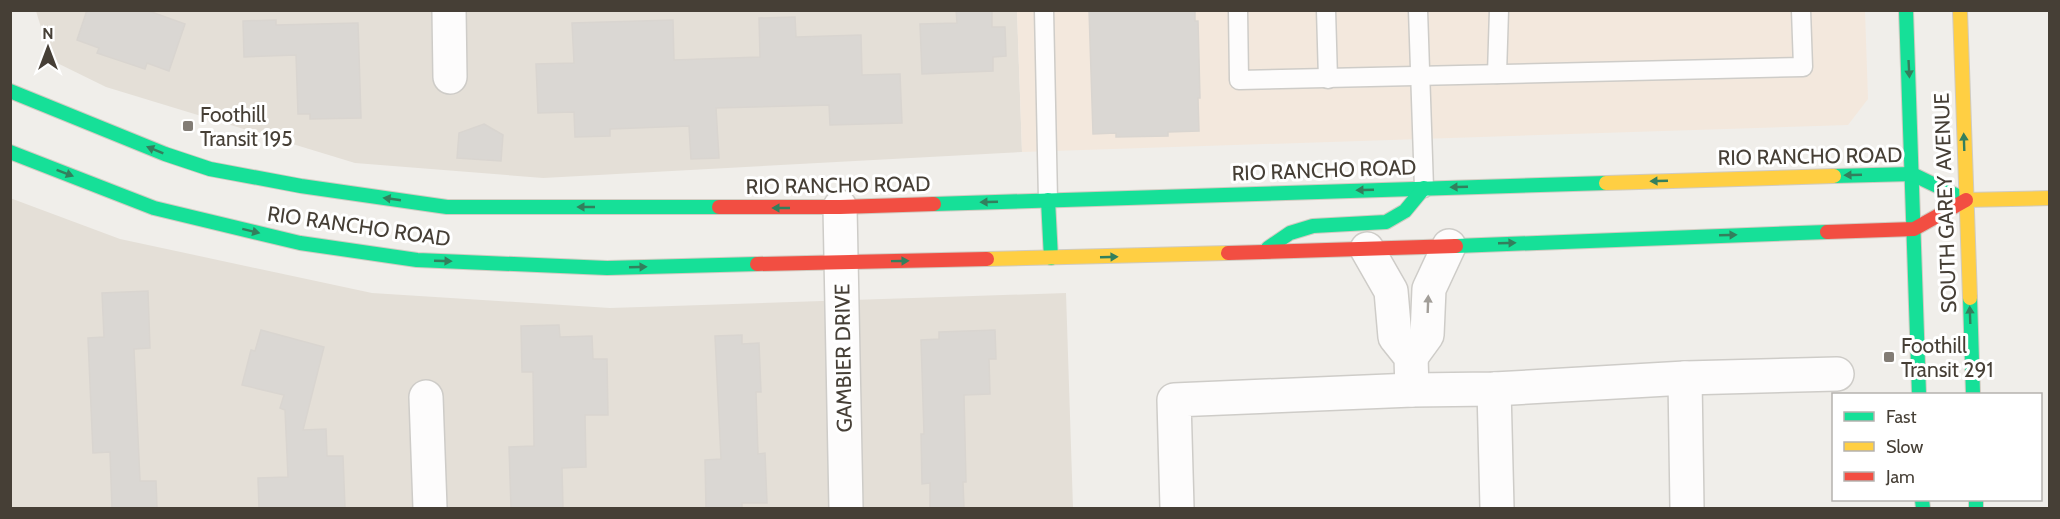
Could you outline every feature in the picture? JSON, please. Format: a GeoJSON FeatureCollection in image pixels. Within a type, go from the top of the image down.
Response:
{"type":"FeatureCollection","features":[{"type":"Feature","properties":{"kind":"main road","name":"SOUTH GAREY AVENUE"},"geometry":{"type":"LineString","coordinates":[[1906,10],[1919,393]]}},
{"type":"Feature","properties":{"kind":"main road","name":"SOUTH GAREY AVENUE"},"geometry":{"type":"LineString","coordinates":[[1960,10],[1973,393]]}},
{"type":"Feature","properties":{"kind":"main road","name":"RIO RANCHO ROAD"},"geometry":{"type":"LineString","coordinates":[[10,91],[165,154],[210,169],[323,190],[447,207],[840,207],[1912,174],[1966,200]]}},
{"type":"Feature","properties":{"kind":"main road","name":"RIO RANCHO ROAD"},"geometry":{"type":"LineString","coordinates":[[10,152],[154,208],[300,243],[417,260],[607,268],[1367,249],[1914,229],[1966,200]]}},
{"type":"Feature","properties":{"kind":"main road"},"geometry":{"type":"LineString","coordinates":[[1262,252],[1290,233],[1313,226],[1386,222],[1405,212],[1424,188]]}},
{"type":"Feature","properties":{"kind":"main road"},"geometry":{"type":"LineString","coordinates":[[1966,200],[2049,198]]}},
{"type":"Feature","properties":{"kind":"main road"},"geometry":{"type":"LineString","coordinates":[[1048,200],[1051,258]]}},
{"type":"Feature","properties":{"kind":"street"},"geometry":{"type":"LineString","coordinates":[[449,10],[450,77]]}},
{"type":"Feature","properties":{"kind":"street","name":"GAMBIER DRIVE"},"geometry":{"type":"LineString","coordinates":[[840,207],[846,508]]}},
{"type":"Feature","properties":{"kind":"street"},"geometry":{"type":"LineString","coordinates":[[1410,357],[1427,335],[1429,289],[1449,246]]}},
{"type":"Feature","properties":{"kind":"street"},"geometry":{"type":"LineString","coordinates":[[1367,249],[1391,291],[1395,337],[1410,357],[1412,390]]}},
{"type":"Feature","properties":{"kind":"street"},"geometry":{"type":"LineString","coordinates":[[1177,508],[1174,400],[1412,390],[1494,389],[1685,378],[1837,374]]}},
{"type":"Feature","properties":{"kind":"street"},"geometry":{"type":"LineString","coordinates":[[1685,378],[1687,508]]}},
{"type":"Feature","properties":{"kind":"street"},"geometry":{"type":"LineString","coordinates":[[1494,389],[1497,508]]}},
{"type":"Feature","properties":{"kind":"street"},"geometry":{"type":"LineString","coordinates":[[426,397],[430,508]]}},
{"type":"Feature","properties":{"kind":"lane"},"geometry":{"type":"LineString","coordinates":[[1044,10],[1048,200]]}},
{"type":"Feature","properties":{"kind":"lane"},"geometry":{"type":"LineString","coordinates":[[1238,10],[1239,80],[1803,67],[1801,10]]}},
{"type":"Feature","properties":{"kind":"lane"},"geometry":{"type":"LineString","coordinates":[[1326,10],[1328,79]]}},
{"type":"Feature","properties":{"kind":"lane"},"geometry":{"type":"LineString","coordinates":[[1418,10],[1424,188]]}},
{"type":"Feature","properties":{"kind":"lane"},"geometry":{"type":"LineString","coordinates":[[1497,74],[1499,10]]}},
{"type":"Feature","properties":{"kind":"shaded area"},"geometry":{"type":"Polygon","coordinates":[[[36,11],[1017,11],[1022,152],[543,178],[355,163],[106,87],[51,60],[36,11]]]}},
{"type":"Feature","properties":{"kind":"shaded area"},"geometry":{"type":"Polygon","coordinates":[[[1017,11],[1865,11],[1868,99],[1848,125],[1022,152],[1017,11]]]}},
{"type":"Feature","properties":{"kind":"shaded area"},"geometry":{"type":"Polygon","coordinates":[[[10,198],[120,239],[372,293],[610,308],[1066,293],[1073,508],[11,508],[10,198]]]}},
{"type":"Feature","properties":{"kind":"building"},"geometry":{"type":"Polygon","coordinates":[[[87,10],[146,10],[185,24],[169,71],[147,63],[145,69],[97,53],[99,48],[77,40],[87,10]]]}},
{"type":"Feature","properties":{"kind":"building"},"geometry":{"type":"Polygon","coordinates":[[[956,10],[992,10],[992,27],[1005,27],[1006,56],[993,57],[993,71],[922,74],[920,24],[957,23],[956,10]]]}},
{"type":"Feature","properties":{"kind":"building"},"geometry":{"type":"Polygon","coordinates":[[[1089,10],[1195,10],[1195,21],[1198,21],[1199,131],[1168,132],[1168,136],[1116,137],[1116,133],[1093,134],[1089,10]]]}},
{"type":"Feature","properties":{"kind":"building"},"geometry":{"type":"Polygon","coordinates":[[[795,17],[796,37],[861,35],[862,75],[900,74],[902,123],[830,125],[829,105],[716,108],[719,158],[691,159],[689,126],[610,129],[610,136],[575,137],[574,112],[538,113],[536,64],[574,63],[572,23],[673,20],[674,60],[760,57],[759,18],[795,17]]]}},
{"type":"Feature","properties":{"kind":"building"},"geometry":{"type":"Polygon","coordinates":[[[276,20],[276,25],[358,23],[361,118],[310,119],[310,114],[298,114],[296,55],[244,57],[243,21],[276,20]]]}},
{"type":"Feature","properties":{"kind":"building"},"geometry":{"type":"Polygon","coordinates":[[[484,124],[503,135],[501,161],[457,158],[459,133],[484,124]]]}},
{"type":"Feature","properties":{"kind":"building"},"geometry":{"type":"Polygon","coordinates":[[[148,291],[150,348],[134,349],[140,481],[156,481],[157,508],[112,508],[110,452],[93,453],[88,338],[104,337],[102,293],[148,291]]]}},
{"type":"Feature","properties":{"kind":"building"},"geometry":{"type":"Polygon","coordinates":[[[559,325],[560,337],[592,336],[593,359],[607,359],[608,415],[585,415],[586,467],[562,468],[563,508],[511,508],[509,447],[534,446],[533,372],[522,372],[521,326],[559,325]]]}},
{"type":"Feature","properties":{"kind":"building"},"geometry":{"type":"Polygon","coordinates":[[[261,330],[324,347],[303,430],[326,429],[327,456],[343,456],[345,508],[259,508],[258,478],[288,477],[285,410],[280,408],[284,395],[242,385],[251,350],[255,351],[261,330]]]}},
{"type":"Feature","properties":{"kind":"building"},"geometry":{"type":"Polygon","coordinates":[[[995,330],[996,359],[989,359],[990,394],[964,395],[966,482],[963,482],[964,508],[930,508],[930,483],[922,484],[921,434],[924,434],[921,340],[939,339],[939,332],[995,330]]]}},
{"type":"Feature","properties":{"kind":"building"},"geometry":{"type":"Polygon","coordinates":[[[742,335],[742,344],[759,343],[761,392],[756,392],[758,454],[765,453],[767,503],[742,503],[742,508],[706,508],[705,460],[721,459],[715,336],[742,335]]]}},
{"type":"Feature","properties":{"kind":"traffic: fast"},"geometry":{"type":"LineString","coordinates":[[1906,10],[1919,393]]}},
{"type":"Feature","properties":{"kind":"traffic: fast"},"geometry":{"type":"LineString","coordinates":[[10,91],[165,154],[210,169],[301,186],[447,207],[719,207]]}},
{"type":"Feature","properties":{"kind":"traffic: fast"},"geometry":{"type":"LineString","coordinates":[[10,152],[154,208],[300,243],[417,260],[607,268],[757,264]]}},
{"type":"Feature","properties":{"kind":"traffic: fast"},"geometry":{"type":"LineString","coordinates":[[1834,176],[1912,174],[1966,200]]}},
{"type":"Feature","properties":{"kind":"traffic: fast"},"geometry":{"type":"LineString","coordinates":[[934,204],[1606,183]]}},
{"type":"Feature","properties":{"kind":"traffic: fast"},"geometry":{"type":"LineString","coordinates":[[1268,248],[1290,233],[1313,226],[1386,222],[1405,211],[1424,188]]}},
{"type":"Feature","properties":{"kind":"traffic: fast"},"geometry":{"type":"LineString","coordinates":[[1048,200],[1051,258]]}},
{"type":"Feature","properties":{"kind":"traffic: fast"},"geometry":{"type":"LineString","coordinates":[[1456,246],[1827,232]]}},
{"type":"Feature","properties":{"kind":"traffic: fast"},"geometry":{"type":"LineString","coordinates":[[1970,298],[1973,393]]}},
{"type":"Feature","properties":{"kind":"traffic: fast"},"geometry":{"type":"LineString","coordinates":[[1922,501],[1923,508]]}},
{"type":"Feature","properties":{"kind":"traffic: fast"},"geometry":{"type":"LineString","coordinates":[[1976,501],[1976,508]]}},
{"type":"Feature","properties":{"kind":"traffic: slow"},"geometry":{"type":"LineString","coordinates":[[1960,10],[1970,298]]}},
{"type":"Feature","properties":{"kind":"traffic: slow"},"geometry":{"type":"LineString","coordinates":[[1606,183],[1834,176]]}},
{"type":"Feature","properties":{"kind":"traffic: slow"},"geometry":{"type":"LineString","coordinates":[[1966,200],[2050,198]]}},
{"type":"Feature","properties":{"kind":"traffic: slow"},"geometry":{"type":"LineString","coordinates":[[987,259],[1228,253]]}},
{"type":"Feature","properties":{"kind":"traffic: jam"},"geometry":{"type":"LineString","coordinates":[[1827,232],[1914,229],[1966,200]]}},
{"type":"Feature","properties":{"kind":"traffic: jam"},"geometry":{"type":"LineString","coordinates":[[719,207],[934,204]]}},
{"type":"Feature","properties":{"kind":"traffic: jam"},"geometry":{"type":"LineString","coordinates":[[1228,253],[1456,246]]}},
{"type":"Feature","properties":{"kind":"traffic: jam"},"geometry":{"type":"LineString","coordinates":[[757,264],[987,259]]}},
{"type":"Feature","properties":{"kind":"place","name":"Foothill Transit 195"},"geometry":{"type":"Point","coordinates":[188,126]}},
{"type":"Feature","properties":{"kind":"place","name":"Foothill Transit 291"},"geometry":{"type":"Point","coordinates":[1889,357]}}]}
